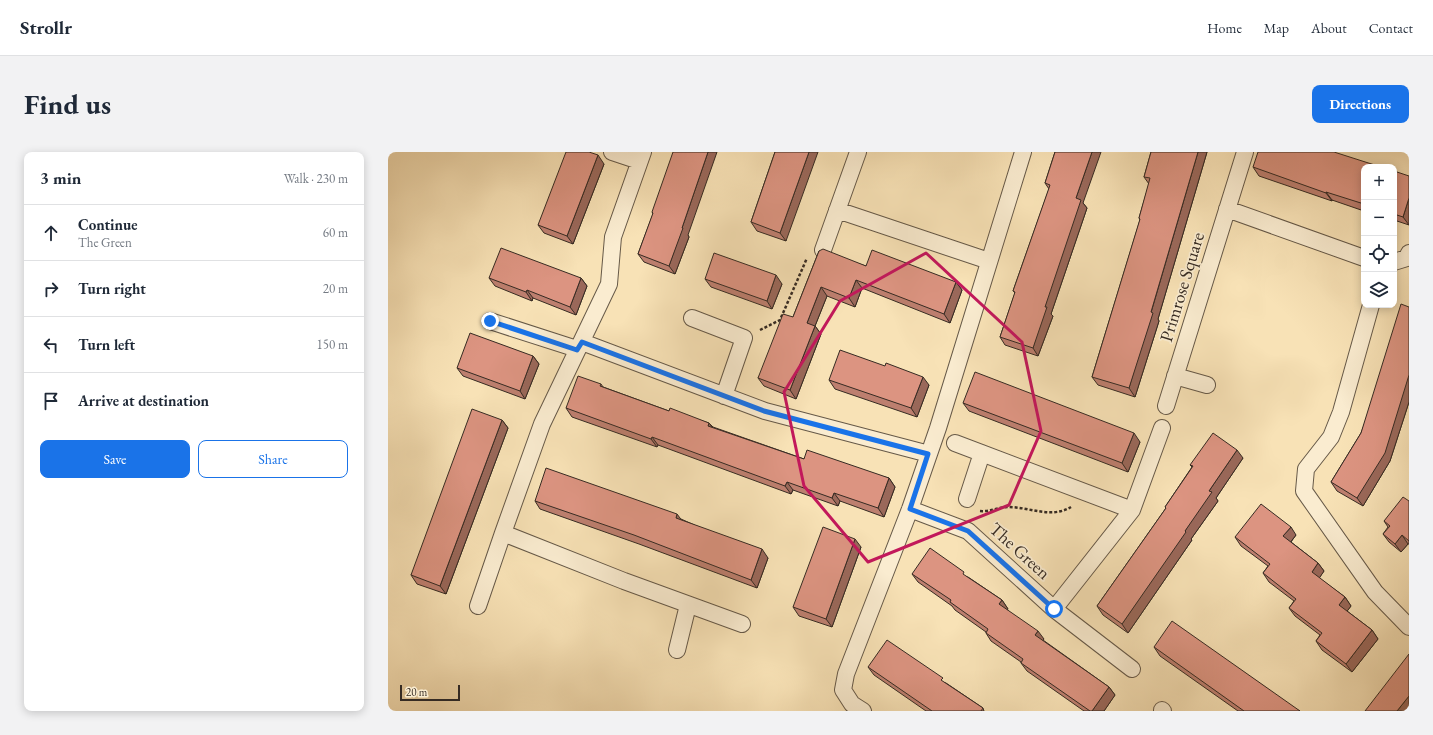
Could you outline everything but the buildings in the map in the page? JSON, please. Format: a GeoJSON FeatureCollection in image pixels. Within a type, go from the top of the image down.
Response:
{"type":"FeatureCollection","features":[{"type":"Feature","properties":{"kind":"street"},"geometry":{"type":"LineString","coordinates":[[478,606],[542,424],[608,284],[613,237],[641,157],[612,152]]}},
{"type":"Feature","properties":{"kind":"street"},"geometry":{"type":"LineString","coordinates":[[823,250],[858,152]]}},
{"type":"Feature","properties":{"kind":"street"},"geometry":{"type":"LineString","coordinates":[[863,711],[852,704],[843,690],[846,674],[910,509],[1023,152]]}},
{"type":"Feature","properties":{"kind":"street","name":"Primrose Square"},"geometry":{"type":"LineString","coordinates":[[1166,406],[1244,152]]}},
{"type":"Feature","properties":{"kind":"street"},"geometry":{"type":"LineString","coordinates":[[1227,209],[1361,257]]}},
{"type":"Feature","properties":{"kind":"street"},"geometry":{"type":"LineString","coordinates":[[837,210],[989,262]]}},
{"type":"Feature","properties":{"kind":"street"},"geometry":{"type":"LineString","coordinates":[[1397,261],[1407,258],[1409,253]]}},
{"type":"Feature","properties":{"kind":"street"},"geometry":{"type":"LineString","coordinates":[[1370,308],[1341,412],[1331,437],[1306,469],[1304,491],[1375,592],[1409,627]]}},
{"type":"Feature","properties":{"kind":"street"},"geometry":{"type":"LineString","coordinates":[[692,318],[744,338],[724,396]]}},
{"type":"Feature","properties":{"kind":"street"},"geometry":{"type":"LineString","coordinates":[[490,321],[579,346],[764,411],[928,454]]}},
{"type":"Feature","properties":{"kind":"street"},"geometry":{"type":"LineString","coordinates":[[1175,376],[1207,385]]}},
{"type":"Feature","properties":{"kind":"street"},"geometry":{"type":"LineString","coordinates":[[1054,609],[1132,510],[1162,428]]}},
{"type":"Feature","properties":{"kind":"street"},"geometry":{"type":"LineString","coordinates":[[955,443],[1132,510]]}},
{"type":"Feature","properties":{"kind":"street"},"geometry":{"type":"LineString","coordinates":[[970,504],[982,453]]}},
{"type":"Feature","properties":{"kind":"street","name":"The Green"},"geometry":{"type":"LineString","coordinates":[[910,509],[968,531],[1054,609],[1132,669]]}},
{"type":"Feature","properties":{"kind":"street"},"geometry":{"type":"LineString","coordinates":[[503,533],[624,582],[742,624]]}},
{"type":"Feature","properties":{"kind":"street"},"geometry":{"type":"LineString","coordinates":[[677,650],[688,605]]}},
{"type":"Feature","properties":{"kind":"path"},"geometry":{"type":"LineString","coordinates":[[744,338],[780,320],[812,246],[823,250]]}},
{"type":"Feature","properties":{"kind":"path"},"geometry":{"type":"LineString","coordinates":[[970,504],[985,511],[1010,507],[1044,513],[1065,510],[1092,494]]}},
{"type":"Feature","properties":{"kind":"highlighted area"},"geometry":{"type":"Polygon","coordinates":[[[926,253],[1022,342],[1041,431],[1009,505],[868,562],[804,486],[784,392],[840,301],[926,253]]]}},
{"type":"Feature","properties":{"kind":"route"},"geometry":{"type":"LineString","coordinates":[[490,321],[577,350],[582,342],[764,411],[928,454],[910,509],[968,531],[1054,609]]}}]}
